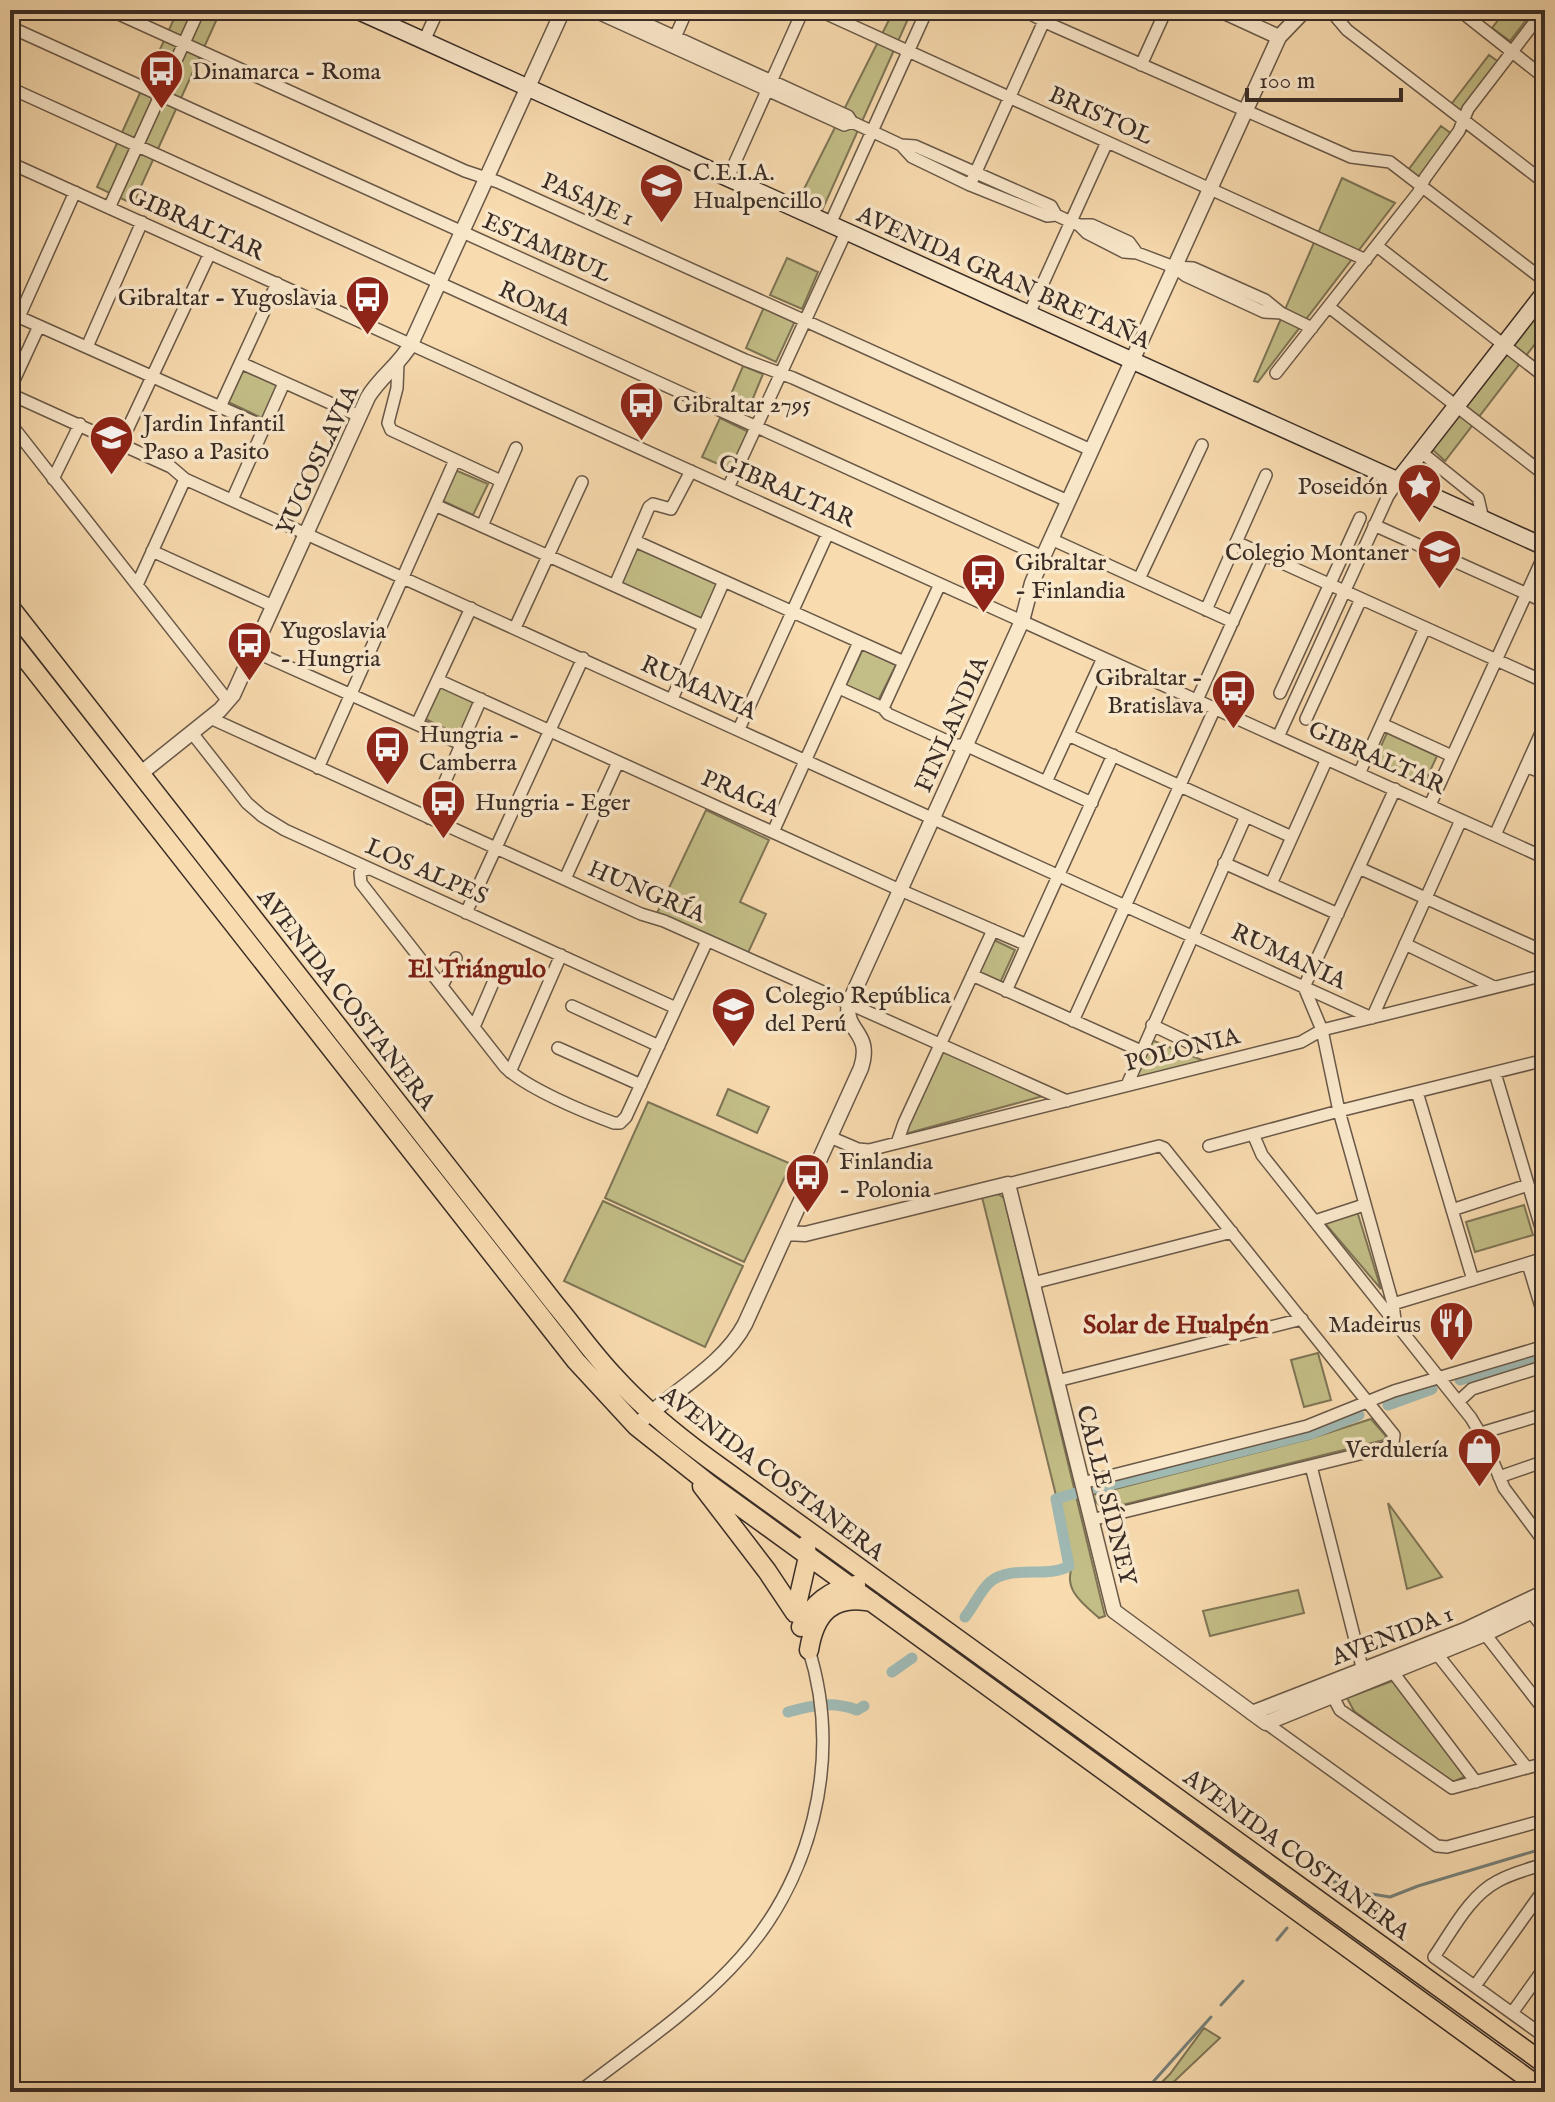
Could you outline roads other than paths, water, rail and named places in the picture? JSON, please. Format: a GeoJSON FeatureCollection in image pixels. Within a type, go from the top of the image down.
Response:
{"type":"FeatureCollection","features":[{"type":"Feature","properties":{"kind":"main road","name":"AVENIDA GRAN BRETAÑA"},"geometry":{"type":"LineString","coordinates":[[356,10],[1543,545]]}},
{"type":"Feature","properties":{"kind":"main road"},"geometry":{"type":"LineString","coordinates":[[1398,481],[1545,292]]}},
{"type":"Feature","properties":{"kind":"main road","name":"AVENIDA COSTANERA"},"geometry":{"type":"LineString","coordinates":[[10,607],[555,1304],[615,1377],[650,1412],[686,1442],[886,1588],[1545,2064]]}},
{"type":"Feature","properties":{"kind":"main road","name":"AVENIDA COSTANERA"},"geometry":{"type":"LineString","coordinates":[[10,639],[576,1361],[636,1426],[806,1563],[850,1586],[1545,2091]]}},
{"type":"Feature","properties":{"kind":"main road"},"geometry":{"type":"LineString","coordinates":[[688,1469],[767,1571],[798,1620]]}},
{"type":"Feature","properties":{"kind":"main road"},"geometry":{"type":"LineString","coordinates":[[797,1523],[805,1540],[806,1563],[798,1620]]}},
{"type":"Feature","properties":{"kind":"main road"},"geometry":{"type":"LineString","coordinates":[[767,1571],[783,1578],[796,1576],[806,1563]]}},
{"type":"Feature","properties":{"kind":"main road"},"geometry":{"type":"LineString","coordinates":[[798,1620],[835,1591],[850,1586],[886,1588]]}},
{"type":"Feature","properties":{"kind":"main road"},"geometry":{"type":"LineString","coordinates":[[809,1650],[817,1622],[830,1607],[848,1600],[872,1602]]}},
{"type":"Feature","properties":{"kind":"street","name":"PASAJE 1"},"geometry":{"type":"LineString","coordinates":[[110,10],[1091,450]]}},
{"type":"Feature","properties":{"kind":"street"},"geometry":{"type":"LineString","coordinates":[[109,208],[199,10]]}},
{"type":"Feature","properties":{"kind":"street"},"geometry":{"type":"LineString","coordinates":[[424,41],[438,10]]}},
{"type":"Feature","properties":{"kind":"street","name":"YUGOSLAVIA"},"geometry":{"type":"LineString","coordinates":[[140,774],[210,718],[236,689],[373,388],[398,363],[411,344],[563,10]]}},
{"type":"Feature","properties":{"kind":"street"},"geometry":{"type":"LineString","coordinates":[[591,10],[673,41],[770,85],[844,125],[852,122],[901,145],[912,157],[973,179],[1047,216],[1056,215],[1075,223],[1092,225],[1129,242],[1137,253],[1174,267],[1186,276],[1264,312],[1281,313],[1312,328]]}},
{"type":"Feature","properties":{"kind":"street"},"geometry":{"type":"LineString","coordinates":[[617,10],[673,41]]}},
{"type":"Feature","properties":{"kind":"street"},"geometry":{"type":"LineString","coordinates":[[673,41],[687,10]]}},
{"type":"Feature","properties":{"kind":"street"},"geometry":{"type":"LineString","coordinates":[[728,178],[803,10]]}},
{"type":"Feature","properties":{"kind":"street","name":"BRISTOL"},"geometry":{"type":"LineString","coordinates":[[818,10],[1366,260]]}},
{"type":"Feature","properties":{"kind":"street"},"geometry":{"type":"LineString","coordinates":[[830,224],[927,10]]}},
{"type":"Feature","properties":{"kind":"street"},"geometry":{"type":"LineString","coordinates":[[1023,10],[1047,15],[1141,65],[1351,157],[1390,162],[1545,281]]}},
{"type":"Feature","properties":{"kind":"street"},"geometry":{"type":"LineString","coordinates":[[1141,65],[1166,10]]}},
{"type":"Feature","properties":{"kind":"street"},"geometry":{"type":"LineString","coordinates":[[1220,10],[1279,37]]}},
{"type":"Feature","properties":{"kind":"street","name":"FINLANDIA"},"geometry":{"type":"LineString","coordinates":[[849,1003],[1022,621],[1043,557],[1245,110],[1279,37],[1305,10]]}},
{"type":"Feature","properties":{"kind":"street"},"geometry":{"type":"LineString","coordinates":[[1330,10],[1347,30],[1545,183]]}},
{"type":"Feature","properties":{"kind":"street"},"geometry":{"type":"LineString","coordinates":[[1459,10],[1545,78]]}},
{"type":"Feature","properties":{"kind":"street"},"geometry":{"type":"LineString","coordinates":[[1276,373],[1418,193],[1459,131],[1468,109],[1544,10]]}},
{"type":"Feature","properties":{"kind":"street"},"geometry":{"type":"LineString","coordinates":[[973,179],[1047,15]]}},
{"type":"Feature","properties":{"kind":"street","name":"ESTAMBUL"},"geometry":{"type":"LineString","coordinates":[[10,27],[462,233],[1068,501]]}},
{"type":"Feature","properties":{"kind":"street","name":"ROMA"},"geometry":{"type":"LineString","coordinates":[[10,88],[1043,557]]}},
{"type":"Feature","properties":{"kind":"street"},"geometry":{"type":"LineString","coordinates":[[1029,314],[1075,223],[1107,142]]}},
{"type":"Feature","properties":{"kind":"street","name":"GIBRALTAR"},"geometry":{"type":"LineString","coordinates":[[10,163],[1545,858]]}},
{"type":"Feature","properties":{"kind":"street"},"geometry":{"type":"LineString","coordinates":[[75,192],[15,315],[265,427]]}},
{"type":"Feature","properties":{"kind":"street"},"geometry":{"type":"LineString","coordinates":[[87,347],[142,222]]}},
{"type":"Feature","properties":{"kind":"street"},"geometry":{"type":"LineString","coordinates":[[728,488],[846,232]]}},
{"type":"Feature","properties":{"kind":"street"},"geometry":{"type":"LineString","coordinates":[[1377,246],[1545,377]]}},
{"type":"Feature","properties":{"kind":"street"},"geometry":{"type":"LineString","coordinates":[[121,443],[210,253]]}},
{"type":"Feature","properties":{"kind":"street"},"geometry":{"type":"LineString","coordinates":[[220,407],[277,283]]}},
{"type":"Feature","properties":{"kind":"street"},"geometry":{"type":"LineString","coordinates":[[1329,307],[1545,475]]}},
{"type":"Feature","properties":{"kind":"street"},"geometry":{"type":"LineString","coordinates":[[10,392],[39,326]]}},
{"type":"Feature","properties":{"kind":"street"},"geometry":{"type":"LineString","coordinates":[[241,363],[359,416]]}},
{"type":"Feature","properties":{"kind":"street"},"geometry":{"type":"LineString","coordinates":[[398,363],[397,388],[389,428],[501,481]]}},
{"type":"Feature","properties":{"kind":"street"},"geometry":{"type":"LineString","coordinates":[[232,500],[284,383]]}},
{"type":"Feature","properties":{"kind":"street","name":"RUMANIA"},"geometry":{"type":"LineString","coordinates":[[10,392],[171,467],[185,479],[1372,1018]]}},
{"type":"Feature","properties":{"kind":"street"},"geometry":{"type":"LineString","coordinates":[[10,423],[228,701]]}},
{"type":"Feature","properties":{"kind":"street"},"geometry":{"type":"LineString","coordinates":[[53,479],[80,424]]}},
{"type":"Feature","properties":{"kind":"street"},"geometry":{"type":"LineString","coordinates":[[1139,579],[1202,445]]}},
{"type":"Feature","properties":{"kind":"street"},"geometry":{"type":"LineString","coordinates":[[482,526],[516,448]]}},
{"type":"Feature","properties":{"kind":"street"},"geometry":{"type":"LineString","coordinates":[[1421,452],[1478,498],[1483,519]]}},
{"type":"Feature","properties":{"kind":"street"},"geometry":{"type":"LineString","coordinates":[[318,768],[455,460]]}},
{"type":"Feature","properties":{"kind":"street"},"geometry":{"type":"LineString","coordinates":[[615,585],[649,507],[653,504],[671,509],[691,471]]}},
{"type":"Feature","properties":{"kind":"street"},"geometry":{"type":"LineString","coordinates":[[1206,610],[1266,475]]}},
{"type":"Feature","properties":{"kind":"street"},"geometry":{"type":"LineString","coordinates":[[137,585],[185,479]]}},
{"type":"Feature","properties":{"kind":"street"},"geometry":{"type":"LineString","coordinates":[[1278,737],[1374,525],[1398,481]]}},
{"type":"Feature","properties":{"kind":"street"},"geometry":{"type":"LineString","coordinates":[[515,628],[582,482]]}},
{"type":"Feature","properties":{"kind":"street"},"geometry":{"type":"LineString","coordinates":[[435,505],[704,626]]}},
{"type":"Feature","properties":{"kind":"street"},"geometry":{"type":"LineString","coordinates":[[1280,693],[1360,518]]}},
{"type":"Feature","properties":{"kind":"street"},"geometry":{"type":"LineString","coordinates":[[1374,525],[1545,602]]}},
{"type":"Feature","properties":{"kind":"street"},"geometry":{"type":"LineString","coordinates":[[739,729],[828,533]]}},
{"type":"Feature","properties":{"kind":"street"},"geometry":{"type":"LineString","coordinates":[[1351,537],[1366,544]]}},
{"type":"Feature","properties":{"kind":"street"},"geometry":{"type":"LineString","coordinates":[[1051,539],[1233,622]]}},
{"type":"Feature","properties":{"kind":"street"},"geometry":{"type":"LineString","coordinates":[[635,541],[904,662]]}},
{"type":"Feature","properties":{"kind":"street"},"geometry":{"type":"LineString","coordinates":[[1236,542],[1545,682]]}},
{"type":"Feature","properties":{"kind":"street"},"geometry":{"type":"LineString","coordinates":[[1430,805],[1527,593],[1543,545]]}},
{"type":"Feature","properties":{"kind":"street"},"geometry":{"type":"LineString","coordinates":[[152,551],[273,606]]}},
{"type":"Feature","properties":{"kind":"street"},"geometry":{"type":"LineString","coordinates":[[1197,700],[1263,555]]}},
{"type":"Feature","properties":{"kind":"street"},"geometry":{"type":"LineString","coordinates":[[672,699],[724,581]]}},
{"type":"Feature","properties":{"kind":"street"},"geometry":{"type":"LineString","coordinates":[[883,708],[940,584]]}},
{"type":"Feature","properties":{"kind":"street"},"geometry":{"type":"LineString","coordinates":[[1306,719],[1361,599]]}},
{"type":"Feature","properties":{"kind":"street"},"geometry":{"type":"LineString","coordinates":[[417,724],[471,608]]}},
{"type":"Feature","properties":{"kind":"street"},"geometry":{"type":"LineString","coordinates":[[1359,774],[1425,628]]}},
{"type":"Feature","properties":{"kind":"street"},"geometry":{"type":"LineString","coordinates":[[773,832],[859,642]]}},
{"type":"Feature","properties":{"kind":"street"},"geometry":{"type":"LineString","coordinates":[[1301,646],[1333,660]]}},
{"type":"Feature","properties":{"kind":"street"},"geometry":{"type":"LineString","coordinates":[[253,651],[461,744]]}},
{"type":"Feature","properties":{"kind":"street"},"geometry":{"type":"LineString","coordinates":[[466,913],[583,658]]}},
{"type":"Feature","properties":{"kind":"street"},"geometry":{"type":"LineString","coordinates":[[1046,782],[1103,658]]}},
{"type":"Feature","properties":{"kind":"street","name":"PRAGA"},"geometry":{"type":"LineString","coordinates":[[438,680],[1027,945]]}},
{"type":"Feature","properties":{"kind":"street"},"geometry":{"type":"LineString","coordinates":[[839,688],[945,741],[965,745],[1092,803]]}},
{"type":"Feature","properties":{"kind":"street"},"geometry":{"type":"LineString","coordinates":[[429,818],[481,699]]}},
{"type":"Feature","properties":{"kind":"street"},"geometry":{"type":"LineString","coordinates":[[1073,1021],[1215,708]]}},
{"type":"Feature","properties":{"kind":"street","name":"HUNGRÍA"},"geometry":{"type":"LineString","coordinates":[[210,718],[641,914],[664,921],[1067,1101]]}},
{"type":"Feature","properties":{"kind":"street","name":"GIBRALTAR"},"geometry":{"type":"LineString","coordinates":[[1382,724],[1452,756]]}},
{"type":"Feature","properties":{"kind":"street"},"geometry":{"type":"LineString","coordinates":[[1495,835],[1545,724]]}},
{"type":"Feature","properties":{"kind":"street","name":"LOS ALPES"},"geometry":{"type":"LineString","coordinates":[[192,733],[229,782],[262,816],[285,830],[676,1008]]}},
{"type":"Feature","properties":{"kind":"street"},"geometry":{"type":"LineString","coordinates":[[1068,735],[1292,837]]}},
{"type":"Feature","properties":{"kind":"street"},"geometry":{"type":"LineString","coordinates":[[1006,991],[1113,755]]}},
{"type":"Feature","properties":{"kind":"street"},"geometry":{"type":"LineString","coordinates":[[1271,884],[1327,759]]}},
{"type":"Feature","properties":{"kind":"street"},"geometry":{"type":"LineString","coordinates":[[1528,761],[1545,764]]}},
{"type":"Feature","properties":{"kind":"street"},"geometry":{"type":"LineString","coordinates":[[1528,761],[1545,774]]}},
{"type":"Feature","properties":{"kind":"street"},"geometry":{"type":"LineString","coordinates":[[565,879],[618,762]]}},
{"type":"Feature","properties":{"kind":"street"},"geometry":{"type":"LineString","coordinates":[[1395,789],[1304,987],[1322,1030],[1339,1111],[1395,1320]]}},
{"type":"Feature","properties":{"kind":"street"},"geometry":{"type":"LineString","coordinates":[[1127,1085],[1246,816]]}},
{"type":"Feature","properties":{"kind":"street"},"geometry":{"type":"LineString","coordinates":[[1372,1018],[1461,820]]}},
{"type":"Feature","properties":{"kind":"street"},"geometry":{"type":"LineString","coordinates":[[1224,863],[1338,914]]}},
{"type":"Feature","properties":{"kind":"street"},"geometry":{"type":"LineString","coordinates":[[1359,868],[1545,952]]}},
{"type":"Feature","properties":{"kind":"street"},"geometry":{"type":"LineString","coordinates":[[369,869],[360,873],[361,883],[510,1072],[530,1085],[611,1123],[620,1123],[626,1117],[707,941]]}},
{"type":"Feature","properties":{"kind":"street"},"geometry":{"type":"LineString","coordinates":[[897,1143],[993,930]]}},
{"type":"Feature","properties":{"kind":"street"},"geometry":{"type":"LineString","coordinates":[[1405,944],[1494,988]]}},
{"type":"Feature","properties":{"kind":"street"},"geometry":{"type":"LineString","coordinates":[[510,1072],[561,955]]}},
{"type":"Feature","properties":{"kind":"street"},"geometry":{"type":"LineString","coordinates":[[442,986],[456,958]]}},
{"type":"Feature","properties":{"kind":"street"},"geometry":{"type":"LineString","coordinates":[[972,975],[1141,1051]]}},
{"type":"Feature","properties":{"kind":"street","name":"POLONIA"},"geometry":{"type":"LineString","coordinates":[[830,1137],[862,1150],[897,1143],[1301,1042],[1322,1030],[1545,975]]}},
{"type":"Feature","properties":{"kind":"street"},"geometry":{"type":"LineString","coordinates":[[474,1027],[493,983]]}},
{"type":"Feature","properties":{"kind":"street"},"geometry":{"type":"LineString","coordinates":[[636,1426],[730,1348],[745,1324],[865,1056],[864,1044],[848,1018],[849,1003]]}},
{"type":"Feature","properties":{"kind":"street"},"geometry":{"type":"LineString","coordinates":[[572,1006],[659,1046]]}},
{"type":"Feature","properties":{"kind":"street"},"geometry":{"type":"LineString","coordinates":[[1152,1025],[1198,1047]]}},
{"type":"Feature","properties":{"kind":"street"},"geometry":{"type":"LineString","coordinates":[[558,1048],[641,1085]]}},
{"type":"Feature","properties":{"kind":"street"},"geometry":{"type":"LineString","coordinates":[[1209,1146],[1545,1060]]}},
{"type":"Feature","properties":{"kind":"street"},"geometry":{"type":"LineString","coordinates":[[1495,1073],[1545,1241]]}},
{"type":"Feature","properties":{"kind":"street"},"geometry":{"type":"LineString","coordinates":[[1417,1092],[1473,1280]]}},
{"type":"Feature","properties":{"kind":"street"},"geometry":{"type":"LineString","coordinates":[[1253,1134],[1262,1155],[1459,1401],[1481,1433],[1507,1493],[1545,1543]]}},
{"type":"Feature","properties":{"kind":"street"},"geometry":{"type":"LineString","coordinates":[[786,1233],[805,1234],[1162,1147],[1367,1400],[1394,1435],[1393,1443],[1384,1448],[1091,1520]]}},
{"type":"Feature","properties":{"kind":"street","name":"CALLE SÍDNEY"},"geometry":{"type":"LineString","coordinates":[[1008,1184],[1116,1614],[1433,1844],[1440,1847],[1545,1820]]}},
{"type":"Feature","properties":{"kind":"street"},"geometry":{"type":"LineString","coordinates":[[1452,1210],[1528,1185]]}},
{"type":"Feature","properties":{"kind":"street"},"geometry":{"type":"LineString","coordinates":[[1315,1221],[1364,1205]]}},
{"type":"Feature","properties":{"kind":"street"},"geometry":{"type":"LineString","coordinates":[[1033,1283],[1232,1232]]}},
{"type":"Feature","properties":{"kind":"street"},"geometry":{"type":"LineString","coordinates":[[1393,1304],[1545,1258]]}},
{"type":"Feature","properties":{"kind":"street"},"geometry":{"type":"LineString","coordinates":[[1528,1264],[1545,1320]]}},
{"type":"Feature","properties":{"kind":"street"},"geometry":{"type":"LineString","coordinates":[[1057,1381],[1302,1319]]}},
{"type":"Feature","properties":{"kind":"street"},"geometry":{"type":"LineString","coordinates":[[1082,1483],[1299,1429],[1367,1400],[1545,1346]]}},
{"type":"Feature","properties":{"kind":"street"},"geometry":{"type":"LineString","coordinates":[[1459,1401],[1472,1389],[1545,1366]]}},
{"type":"Feature","properties":{"kind":"street"},"geometry":{"type":"LineString","coordinates":[[1481,1433],[1545,1414]]}},
{"type":"Feature","properties":{"kind":"street"},"geometry":{"type":"LineString","coordinates":[[1499,1477],[1544,1462]]}},
{"type":"Feature","properties":{"kind":"street"},"geometry":{"type":"LineString","coordinates":[[1311,1466],[1364,1676]]}},
{"type":"Feature","properties":{"kind":"street","name":"AVENIDA 1"},"geometry":{"type":"LineString","coordinates":[[1252,1713],[1364,1676],[1545,1592]]}},
{"type":"Feature","properties":{"kind":"street","name":"AVENIDA 1"},"geometry":{"type":"LineString","coordinates":[[1266,1723],[1332,1695],[1364,1676],[1392,1671],[1437,1654],[1545,1605]]}},
{"type":"Feature","properties":{"kind":"street"},"geometry":{"type":"LineString","coordinates":[[1531,1612],[1545,1630]]}},
{"type":"Feature","properties":{"kind":"street"},"geometry":{"type":"LineString","coordinates":[[579,2092],[728,1971],[761,1932],[799,1864],[812,1823],[822,1771],[823,1731],[809,1650],[798,1620]]}},
{"type":"Feature","properties":{"kind":"street"},"geometry":{"type":"LineString","coordinates":[[1485,1634],[1545,1711]]}},
{"type":"Feature","properties":{"kind":"street"},"geometry":{"type":"LineString","coordinates":[[1437,1654],[1527,1768]]}},
{"type":"Feature","properties":{"kind":"street"},"geometry":{"type":"LineString","coordinates":[[1392,1671],[1476,1782]]}},
{"type":"Feature","properties":{"kind":"street"},"geometry":{"type":"LineString","coordinates":[[1332,1695],[1340,1710],[1454,1788],[1545,1763]]}},
{"type":"Feature","properties":{"kind":"street"},"geometry":{"type":"LineString","coordinates":[[1545,1864],[1506,1877],[1484,1890],[1472,1902],[1434,1957],[1545,2037]]}},
{"type":"Feature","properties":{"kind":"street"},"geometry":{"type":"LineString","coordinates":[[1475,1986],[1545,1888]]}},
{"type":"Feature","properties":{"kind":"street"},"geometry":{"type":"LineString","coordinates":[[1512,2013],[1545,1967]]}},
{"type":"Feature","properties":{"kind":"waterway"},"geometry":{"type":"LineString","coordinates":[[1460,1380],[1545,1354]]}},
{"type":"Feature","properties":{"kind":"waterway"},"geometry":{"type":"LineString","coordinates":[[1388,1405],[1432,1389]]}},
{"type":"Feature","properties":{"kind":"waterway"},"geometry":{"type":"LineString","coordinates":[[1097,1488],[1310,1434],[1359,1415]]}},
{"type":"Feature","properties":{"kind":"waterway"},"geometry":{"type":"LineString","coordinates":[[965,1617],[986,1586],[999,1577],[1019,1572],[1060,1570],[1069,1566],[1056,1499],[1076,1493]]}},
{"type":"Feature","properties":{"kind":"waterway"},"geometry":{"type":"LineString","coordinates":[[892,1672],[912,1658]]}},
{"type":"Feature","properties":{"kind":"waterway"},"geometry":{"type":"LineString","coordinates":[[788,1712],[823,1705],[857,1710],[864,1706]]}},
{"type":"Feature","properties":{"kind":"waterway"},"geometry":{"type":"LineString","coordinates":[[1334,1882],[1345,1880],[1366,1893],[1390,1897],[1545,1848]]}},
{"type":"Feature","properties":{"kind":"waterway"},"geometry":{"type":"LineString","coordinates":[[1277,1940],[1287,1928]]}},
{"type":"Feature","properties":{"kind":"waterway"},"geometry":{"type":"LineString","coordinates":[[1221,2005],[1243,1981]]}},
{"type":"Feature","properties":{"kind":"waterway"},"geometry":{"type":"LineString","coordinates":[[1144,2092],[1211,2017]]}},
{"type":"Feature","properties":{"kind":"place","name":"Dinamarca - Roma"},"geometry":{"type":"Point","coordinates":[161,110]}},
{"type":"Feature","properties":{"kind":"place","name":"C.E.I.A. Hualpencillo"},"geometry":{"type":"Point","coordinates":[662,225]}},
{"type":"Feature","properties":{"kind":"place","name":"Gibraltar - Yugoslavia"},"geometry":{"type":"Point","coordinates":[368,336]}},
{"type":"Feature","properties":{"kind":"place","name":"Gibraltar 2795"},"geometry":{"type":"Point","coordinates":[642,443]}},
{"type":"Feature","properties":{"kind":"place","name":"Jardin Infantil Paso a Pasito"},"geometry":{"type":"Point","coordinates":[112,476]}},
{"type":"Feature","properties":{"kind":"place","name":"Poseidón"},"geometry":{"type":"Point","coordinates":[1419,525]}},
{"type":"Feature","properties":{"kind":"place","name":"Colegio Montaner"},"geometry":{"type":"Point","coordinates":[1440,591]}},
{"type":"Feature","properties":{"kind":"place","name":"Gibraltar - Finlandia"},"geometry":{"type":"Point","coordinates":[984,615]}},
{"type":"Feature","properties":{"kind":"place","name":"Yugoslavia - Hungria"},"geometry":{"type":"Point","coordinates":[249,683]}},
{"type":"Feature","properties":{"kind":"place","name":"Gibraltar - Bratislava"},"geometry":{"type":"Point","coordinates":[1234,730]}},
{"type":"Feature","properties":{"kind":"place","name":"Hungria - Camberra"},"geometry":{"type":"Point","coordinates":[388,787]}},
{"type":"Feature","properties":{"kind":"place","name":"Hungria - Eger"},"geometry":{"type":"Point","coordinates":[444,841]}},
{"type":"Feature","properties":{"kind":"place","name":"Colegio República del Perú"},"geometry":{"type":"Point","coordinates":[734,1048]}},
{"type":"Feature","properties":{"kind":"place","name":"Finlandia - Polonia"},"geometry":{"type":"Point","coordinates":[808,1214]}},
{"type":"Feature","properties":{"kind":"place","name":"Madeirus"},"geometry":{"type":"Point","coordinates":[1452,1363]}},
{"type":"Feature","properties":{"kind":"place","name":"Verdulería"},"geometry":{"type":"Point","coordinates":[1479,1488]}},
{"type":"Feature","properties":{"kind":"district","name":"El Triángulo"},"geometry":{"type":"Point","coordinates":[477,968]}},
{"type":"Feature","properties":{"kind":"district","name":"Solar de Hualpén"},"geometry":{"type":"Point","coordinates":[1176,1324]}}]}
